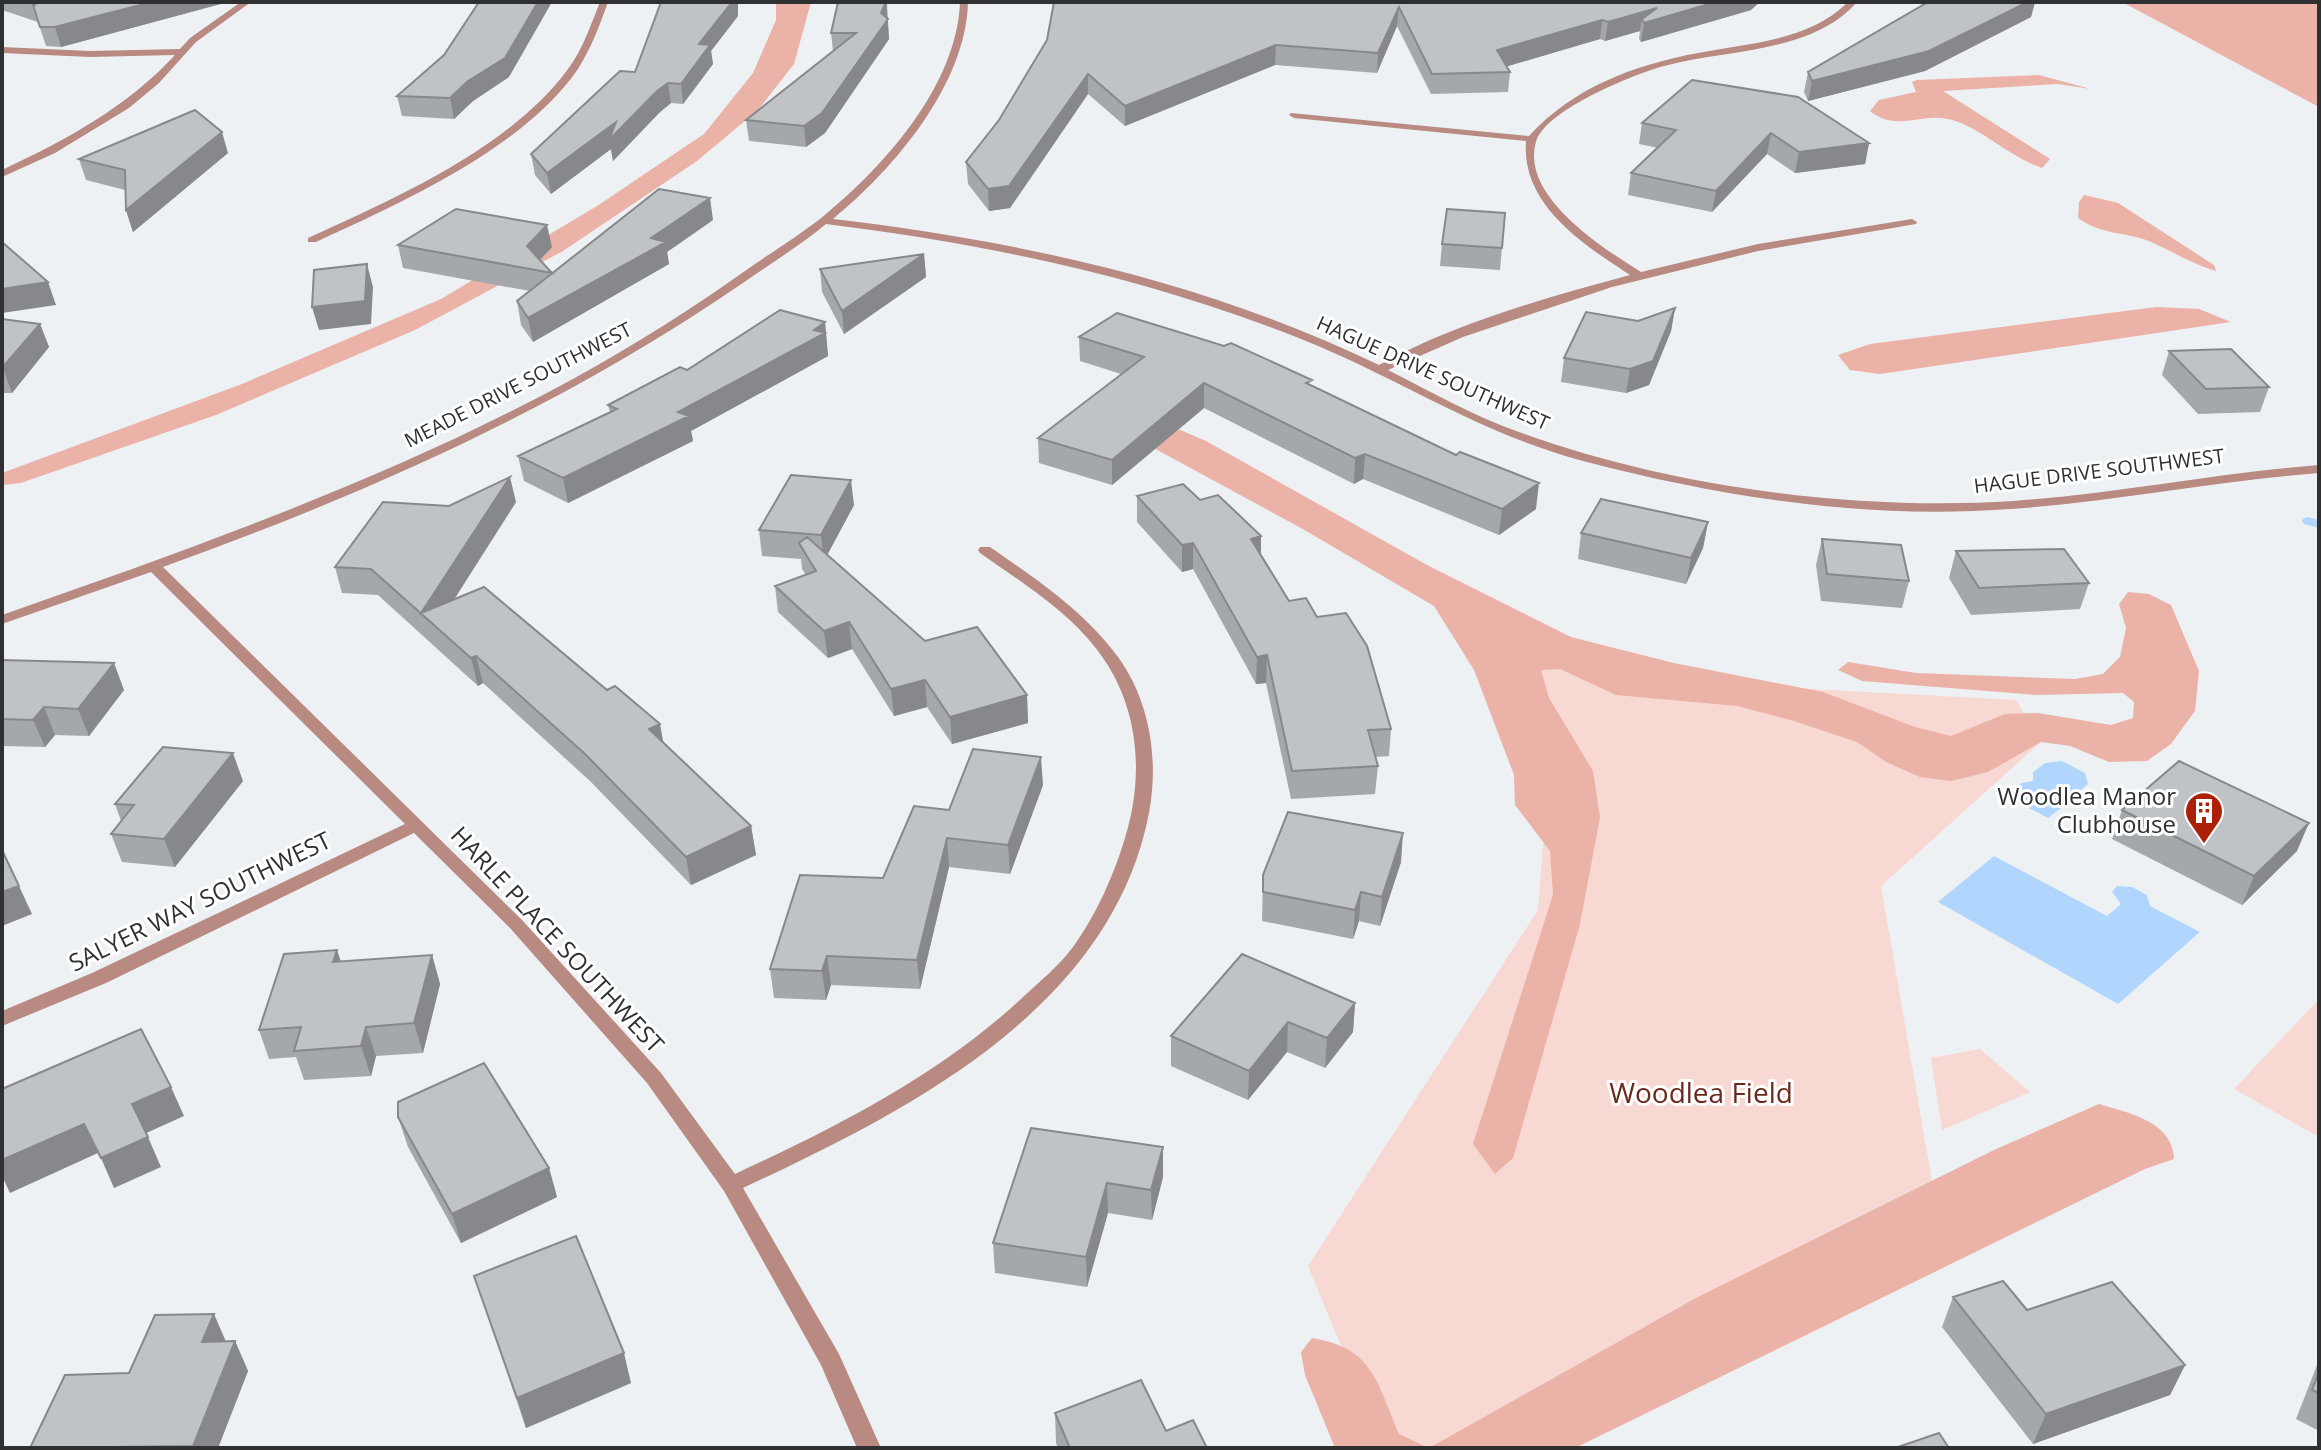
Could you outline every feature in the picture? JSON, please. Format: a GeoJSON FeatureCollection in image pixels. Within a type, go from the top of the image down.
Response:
{"type":"FeatureCollection","features":[{"type":"Feature","properties":{"kind":"street"},"geometry":{"type":"LineString","coordinates":[[2,174],[64,143],[126,106],[217,21],[247,2]]}},
{"type":"Feature","properties":{"kind":"street"},"geometry":{"type":"LineString","coordinates":[[312,240],[423,186],[478,152],[550,96],[573,70],[604,2]]}},
{"type":"Feature","properties":{"kind":"street","name":"MEADE DRIVE SOUTHWEST"},"geometry":{"type":"LineString","coordinates":[[2,620],[154,567],[448,447],[630,355],[825,221],[897,147],[944,84],[962,26],[964,2]]}},
{"type":"Feature","properties":{"kind":"street"},"geometry":{"type":"LineString","coordinates":[[1638,275],[1597,249],[1557,212],[1535,180],[1529,159],[1531,139],[1568,103],[1611,81],[1681,58],[1744,47],[1812,29],[1833,21],[1853,2]]}},
{"type":"Feature","properties":{"kind":"street"},"geometry":{"type":"LineString","coordinates":[[2,50],[90,54],[181,52]]}},
{"type":"Feature","properties":{"kind":"street"},"geometry":{"type":"LineString","coordinates":[[1294,115],[1531,139]]}},
{"type":"Feature","properties":{"kind":"street","name":"HAGUE DRIVE SOUTHWEST"},"geometry":{"type":"LineString","coordinates":[[825,221],[938,235],[1025,251],[1119,275],[1285,330],[1379,370],[1490,425],[1563,452],[1737,489],[1835,501],[1971,507],[2085,497],[2213,478],[2319,469]]}},
{"type":"Feature","properties":{"kind":"street"},"geometry":{"type":"LineString","coordinates":[[1379,370],[1399,358],[1483,325],[1638,275],[1799,237],[1912,222]]}},
{"type":"Feature","properties":{"kind":"street"},"geometry":{"type":"LineString","coordinates":[[731,1185],[878,1115],[942,1076],[1016,1016],[1078,952],[1117,886],[1139,825],[1146,776],[1142,732],[1131,695],[1113,661],[1081,624],[1046,593],[985,550]]}},
{"type":"Feature","properties":{"kind":"street","name":"HARLE PLACE SOUTHWEST"},"geometry":{"type":"LineString","coordinates":[[154,567],[417,825],[594,1008],[654,1078],[731,1185],[831,1361],[869,1448]]}},
{"type":"Feature","properties":{"kind":"street","name":"SALYER WAY SOUTHWEST"},"geometry":{"type":"LineString","coordinates":[[2,1019],[99,978],[417,825]]}},
{"type":"Feature","properties":{"kind":"green space","name":"Woodlea Field"},"geometry":{"type":"Polygon","coordinates":[[[1455,611],[1719,684],[2016,700],[2041,742],[1881,886],[1938,1216],[1488,1448],[1383,1448],[1308,1266],[1538,910],[1548,782],[1455,611]]]}},
{"type":"Feature","properties":{"kind":"green space"},"geometry":{"type":"Polygon","coordinates":[[[2319,999],[2319,1137],[2234,1089],[2319,999]]]}},
{"type":"Feature","properties":{"kind":"green space"},"geometry":{"type":"Polygon","coordinates":[[[1980,1049],[2030,1092],[1942,1130],[1931,1058],[1980,1049]]]}},
{"type":"Feature","properties":{"kind":"shaded area"},"geometry":{"type":"Polygon","coordinates":[[[776,2],[811,2],[794,64],[758,110],[697,161],[563,251],[415,330],[216,415],[21,483],[2,485],[2,473],[242,384],[441,299],[597,206],[704,134],[753,73],[776,20],[776,2]]]}},
{"type":"Feature","properties":{"kind":"shaded area"},"geometry":{"type":"Polygon","coordinates":[[[2122,2],[2319,2],[2319,107],[2122,2]]]}},
{"type":"Feature","properties":{"kind":"shaded area"},"geometry":{"type":"Polygon","coordinates":[[[2039,75],[2091,89],[2058,84],[1943,91],[2050,159],[2042,168],[1959,122],[1938,118],[1889,120],[1870,111],[1879,100],[1916,92],[1912,82],[1917,80],[2039,75]]]}},
{"type":"Feature","properties":{"kind":"shaded area"},"geometry":{"type":"Polygon","coordinates":[[[2084,195],[2118,203],[2214,265],[2216,271],[2151,242],[2087,224],[2078,218],[2079,202],[2084,195]]]}},
{"type":"Feature","properties":{"kind":"shaded area"},"geometry":{"type":"Polygon","coordinates":[[[2156,307],[2199,309],[2231,322],[1880,374],[1850,370],[1838,355],[1870,344],[2156,307]]]}},
{"type":"Feature","properties":{"kind":"shaded area"},"geometry":{"type":"Polygon","coordinates":[[[1155,419],[1206,441],[1427,565],[1571,637],[1674,663],[1823,692],[1915,727],[1951,736],[2005,714],[2038,713],[2111,725],[2133,718],[2134,702],[2123,693],[2036,695],[1862,681],[1838,670],[1848,662],[1916,673],[2075,679],[2103,674],[2120,657],[2126,628],[2119,604],[2128,592],[2149,594],[2171,605],[2199,671],[2195,711],[2171,744],[2147,761],[2109,762],[2070,746],[2041,742],[1988,772],[1951,781],[1920,777],[1886,762],[1857,742],[1794,721],[1737,706],[1616,695],[1560,669],[1541,670],[1549,698],[1593,771],[1600,817],[1580,924],[1513,1158],[1495,1174],[1473,1144],[1553,895],[1550,851],[1515,805],[1514,775],[1474,670],[1434,606],[1301,528],[1126,433],[1155,419]]]}},
{"type":"Feature","properties":{"kind":"shaded area"},"geometry":{"type":"Polygon","coordinates":[[[2099,1104],[2147,1121],[2166,1136],[2172,1146],[2174,1159],[2145,1169],[1575,1448],[1429,1448],[1696,1298],[1996,1149],[2099,1104]]]}},
{"type":"Feature","properties":{"kind":"shaded area"},"geometry":{"type":"Polygon","coordinates":[[[1312,1338],[1333,1343],[1361,1359],[1378,1384],[1399,1434],[1429,1448],[1335,1448],[1305,1375],[1301,1352],[1312,1338]]]}},
{"type":"Feature","properties":{"kind":"water"},"geometry":{"type":"Polygon","coordinates":[[[2062,761],[2085,773],[2088,784],[2078,793],[2065,796],[2065,805],[2048,818],[2006,796],[2021,783],[2033,781],[2033,772],[2045,763],[2062,761]]]}},
{"type":"Feature","properties":{"kind":"water"},"geometry":{"type":"Polygon","coordinates":[[[1994,856],[2107,916],[2121,904],[2112,892],[2117,886],[2132,887],[2147,895],[2150,906],[2200,932],[2118,1004],[1938,902],[1994,856]]]}},
{"type":"Feature","properties":{"kind":"building"},"geometry":{"type":"Polygon","coordinates":[[[28,2],[152,2],[55,27],[40,27],[33,5],[36,5],[28,2]]]}},
{"type":"Feature","properties":{"kind":"building"},"geometry":{"type":"Polygon","coordinates":[[[479,2],[538,2],[505,58],[468,81],[450,98],[397,96],[444,55],[479,2]]]}},
{"type":"Feature","properties":{"kind":"building"},"geometry":{"type":"Polygon","coordinates":[[[661,2],[732,2],[699,44],[710,45],[681,84],[668,83],[609,140],[616,122],[547,173],[531,154],[620,71],[635,72],[661,2]]]}},
{"type":"Feature","properties":{"kind":"building"},"geometry":{"type":"Polygon","coordinates":[[[838,2],[886,2],[881,13],[888,19],[822,113],[804,126],[746,120],[856,33],[831,33],[838,2]]]}},
{"type":"Feature","properties":{"kind":"building"},"geometry":{"type":"Polygon","coordinates":[[[1054,2],[1716,2],[1644,23],[1642,19],[1657,8],[1608,22],[1602,20],[1497,50],[1510,72],[1432,74],[1399,7],[1378,53],[1276,45],[1125,106],[1088,74],[1009,186],[988,189],[966,162],[999,120],[1047,40],[1054,2]]]}},
{"type":"Feature","properties":{"kind":"building"},"geometry":{"type":"Polygon","coordinates":[[[1928,2],[2028,2],[1929,51],[1812,81],[1808,72],[1928,2]]]}},
{"type":"Feature","properties":{"kind":"building"},"geometry":{"type":"Polygon","coordinates":[[[1692,80],[1798,97],[1869,143],[1799,152],[1771,133],[1716,191],[1631,173],[1676,130],[1642,123],[1692,80]]]}},
{"type":"Feature","properties":{"kind":"building"},"geometry":{"type":"Polygon","coordinates":[[[195,110],[222,132],[126,210],[125,170],[79,159],[195,110]]]}},
{"type":"Feature","properties":{"kind":"building"},"geometry":{"type":"Polygon","coordinates":[[[659,189],[710,198],[651,238],[666,242],[528,318],[517,301],[659,189]]]}},
{"type":"Feature","properties":{"kind":"building"},"geometry":{"type":"Polygon","coordinates":[[[456,209],[547,225],[527,246],[552,273],[398,245],[456,209]]]}},
{"type":"Feature","properties":{"kind":"building"},"geometry":{"type":"Polygon","coordinates":[[[1447,209],[1505,213],[1502,248],[1442,244],[1447,209]]]}},
{"type":"Feature","properties":{"kind":"building"},"geometry":{"type":"Polygon","coordinates":[[[2,242],[48,282],[2,289],[2,242]]]}},
{"type":"Feature","properties":{"kind":"building"},"geometry":{"type":"Polygon","coordinates":[[[924,254],[842,311],[820,269],[924,254]]]}},
{"type":"Feature","properties":{"kind":"building"},"geometry":{"type":"Polygon","coordinates":[[[367,264],[365,301],[312,307],[314,270],[367,264]]]}},
{"type":"Feature","properties":{"kind":"building"},"geometry":{"type":"Polygon","coordinates":[[[1675,308],[1653,361],[1630,369],[1564,358],[1586,312],[1638,321],[1675,308]]]}},
{"type":"Feature","properties":{"kind":"building"},"geometry":{"type":"Polygon","coordinates":[[[780,310],[825,322],[814,330],[825,333],[678,412],[689,416],[563,478],[518,456],[617,409],[608,405],[680,367],[687,370],[780,310]]]}},
{"type":"Feature","properties":{"kind":"building"},"geometry":{"type":"Polygon","coordinates":[[[1117,313],[1224,346],[1231,343],[1312,380],[1306,383],[1456,455],[1460,452],[1539,483],[1502,509],[1365,454],[1355,458],[1204,383],[1112,460],[1038,438],[1144,357],[1079,337],[1117,313]]]}},
{"type":"Feature","properties":{"kind":"building"},"geometry":{"type":"Polygon","coordinates":[[[2,319],[40,324],[2,368],[2,319]]]}},
{"type":"Feature","properties":{"kind":"building"},"geometry":{"type":"Polygon","coordinates":[[[2231,349],[2269,387],[2206,389],[2169,351],[2231,349]]]}},
{"type":"Feature","properties":{"kind":"building"},"geometry":{"type":"Polygon","coordinates":[[[791,475],[851,480],[821,535],[759,530],[791,475]]]}},
{"type":"Feature","properties":{"kind":"building"},"geometry":{"type":"Polygon","coordinates":[[[510,477],[421,613],[484,587],[607,690],[615,686],[660,724],[649,729],[751,826],[686,857],[585,754],[476,656],[471,658],[371,569],[335,567],[383,502],[449,506],[510,477]]]}},
{"type":"Feature","properties":{"kind":"building"},"geometry":{"type":"Polygon","coordinates":[[[1183,484],[1200,500],[1218,495],[1261,536],[1251,539],[1289,601],[1306,598],[1317,617],[1346,613],[1367,646],[1391,729],[1368,730],[1378,766],[1292,771],[1267,655],[1257,657],[1193,543],[1182,545],[1137,496],[1183,484]]]}},
{"type":"Feature","properties":{"kind":"building"},"geometry":{"type":"Polygon","coordinates":[[[1601,499],[1708,522],[1691,558],[1581,533],[1601,499]]]}},
{"type":"Feature","properties":{"kind":"building"},"geometry":{"type":"Polygon","coordinates":[[[807,537],[925,641],[977,627],[1027,695],[950,717],[925,680],[891,689],[849,622],[824,631],[775,586],[816,571],[799,543],[807,537]]]}},
{"type":"Feature","properties":{"kind":"building"},"geometry":{"type":"Polygon","coordinates":[[[1822,539],[1901,545],[1909,581],[1827,574],[1822,539]]]}},
{"type":"Feature","properties":{"kind":"building"},"geometry":{"type":"Polygon","coordinates":[[[2064,549],[2089,583],[1979,588],[1956,551],[2064,549]]]}},
{"type":"Feature","properties":{"kind":"building"},"geometry":{"type":"Polygon","coordinates":[[[2,660],[114,663],[78,709],[44,707],[33,720],[2,719],[2,660]]]}},
{"type":"Feature","properties":{"kind":"building"},"geometry":{"type":"Polygon","coordinates":[[[163,747],[233,753],[164,839],[111,834],[134,805],[115,804],[163,747]]]}},
{"type":"Feature","properties":{"kind":"building"},"geometry":{"type":"Polygon","coordinates":[[[973,749],[1041,757],[1008,845],[947,838],[917,960],[827,956],[822,971],[770,969],[800,875],[883,878],[914,806],[949,810],[973,749]]]}},
{"type":"Feature","properties":{"kind":"building"},"geometry":{"type":"Polygon","coordinates":[[[2179,761],[2309,823],[2254,876],[2122,810],[2179,761]]]}},
{"type":"Feature","properties":{"kind":"building"},"geometry":{"type":"Polygon","coordinates":[[[1288,812],[1403,833],[1382,897],[1361,892],[1355,910],[1263,892],[1263,875],[1288,812]]]}},
{"type":"Feature","properties":{"kind":"building"},"geometry":{"type":"Polygon","coordinates":[[[2,850],[19,886],[2,892],[2,850]]]}},
{"type":"Feature","properties":{"kind":"building"},"geometry":{"type":"Polygon","coordinates":[[[337,950],[333,962],[432,955],[414,1023],[366,1027],[361,1046],[294,1051],[301,1027],[259,1030],[284,954],[337,950]]]}},
{"type":"Feature","properties":{"kind":"building"},"geometry":{"type":"Polygon","coordinates":[[[1242,954],[1355,1003],[1327,1038],[1288,1022],[1249,1071],[1171,1036],[1242,954]]]}},
{"type":"Feature","properties":{"kind":"building"},"geometry":{"type":"Polygon","coordinates":[[[141,1029],[171,1087],[132,1104],[148,1137],[101,1158],[84,1124],[2,1160],[2,1089],[141,1029]]]}},
{"type":"Feature","properties":{"kind":"building"},"geometry":{"type":"Polygon","coordinates":[[[484,1063],[549,1168],[452,1214],[398,1117],[398,1102],[484,1063]]]}},
{"type":"Feature","properties":{"kind":"building"},"geometry":{"type":"Polygon","coordinates":[[[1031,1128],[1163,1147],[1151,1190],[1107,1183],[1086,1257],[993,1243],[1031,1128]]]}},
{"type":"Feature","properties":{"kind":"building"},"geometry":{"type":"Polygon","coordinates":[[[576,1236],[624,1353],[517,1398],[474,1276],[576,1236]]]}},
{"type":"Feature","properties":{"kind":"building"},"geometry":{"type":"Polygon","coordinates":[[[2003,1281],[2027,1310],[2112,1282],[2185,1365],[2046,1414],[1953,1297],[2003,1281]]]}},
{"type":"Feature","properties":{"kind":"building"},"geometry":{"type":"Polygon","coordinates":[[[214,1314],[202,1342],[235,1341],[193,1446],[30,1448],[65,1375],[129,1373],[155,1315],[214,1314]]]}},
{"type":"Feature","properties":{"kind":"building"},"geometry":{"type":"Polygon","coordinates":[[[2319,1372],[2319,1393],[2312,1390],[2319,1372]]]}},
{"type":"Feature","properties":{"kind":"building"},"geometry":{"type":"Polygon","coordinates":[[[1141,1380],[1166,1431],[1193,1420],[1207,1448],[1070,1448],[1055,1413],[1141,1380]]]}},
{"type":"Feature","properties":{"kind":"building"},"geometry":{"type":"Polygon","coordinates":[[[1939,1433],[1949,1448],[1895,1448],[1939,1433]]]}},
{"type":"Feature","properties":{"kind":"waterway"},"geometry":{"type":"LineString","coordinates":[[2308,521],[2319,524]]}},
{"type":"Feature","properties":{"kind":"place","name":"Woodlea Manor Clubhouse"},"geometry":{"type":"Point","coordinates":[2204,845]}}]}
